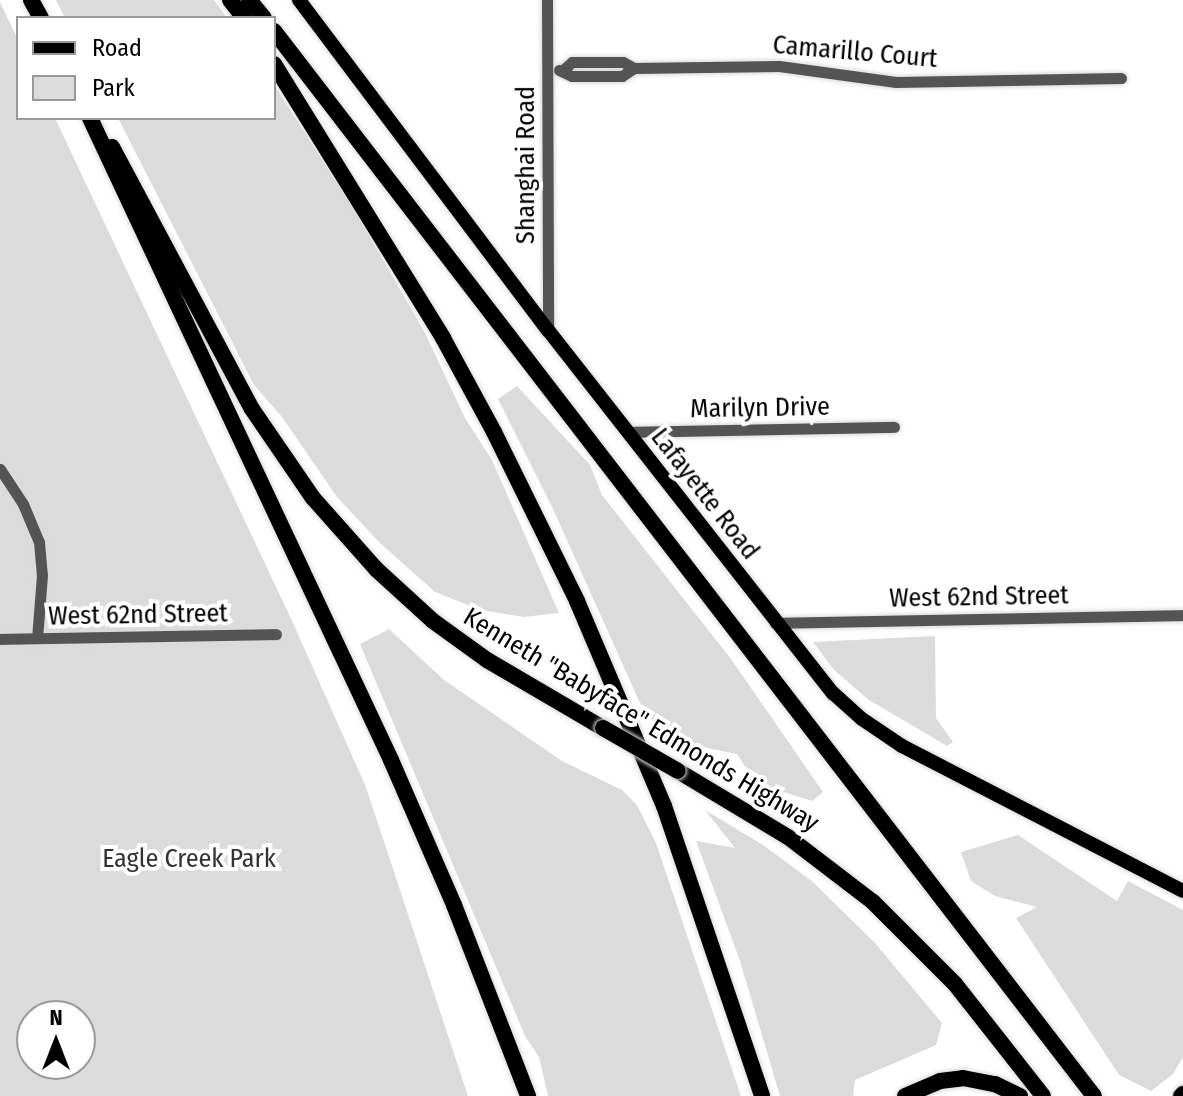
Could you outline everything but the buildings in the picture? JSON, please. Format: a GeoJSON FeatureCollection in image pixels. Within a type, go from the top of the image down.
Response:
{"type":"FeatureCollection","features":[{"type":"Feature","properties":{"kind":"highway"},"geometry":{"type":"LineString","coordinates":[[230,0],[242,16]]}},
{"type":"Feature","properties":{"kind":"highway"},"geometry":{"type":"LineString","coordinates":[[249,0],[262,16]]}},
{"type":"Feature","properties":{"kind":"highway"},"geometry":{"type":"LineString","coordinates":[[276,34],[1094,1096]]}},
{"type":"Feature","properties":{"kind":"highway"},"geometry":{"type":"LineString","coordinates":[[276,67],[443,338],[494,432],[577,601],[664,806],[762,1096]]}},
{"type":"Feature","properties":{"kind":"highway"},"geometry":{"type":"LineString","coordinates":[[93,120],[391,760],[454,905],[528,1096]]}},
{"type":"Feature","properties":{"kind":"highway","name":"Kenneth \"Babyface\" Edmonds Highway"},"geometry":{"type":"LineString","coordinates":[[93,120],[252,409],[313,498],[376,569],[433,621],[487,660],[788,837],[873,902],[955,984],[1043,1096]]}},
{"type":"Feature","properties":{"kind":"highway"},"geometry":{"type":"LineString","coordinates":[[905,1096],[929,1085],[963,1078],[995,1084],[1020,1096]]}},
{"type":"Feature","properties":{"kind":"main road","name":"Lafayette Road"},"geometry":{"type":"LineString","coordinates":[[299,0],[548,330],[826,686],[886,736],[1183,891]]}},
{"type":"Feature","properties":{"kind":"street","name":"Shanghai Road"},"geometry":{"type":"LineString","coordinates":[[547,0],[548,330]]}},
{"type":"Feature","properties":{"kind":"street","name":"Camarillo Court"},"geometry":{"type":"LineString","coordinates":[[547,70],[563,70],[572,76],[622,76],[634,68],[766,65],[896,82],[1121,78]]}},
{"type":"Feature","properties":{"kind":"street","name":"Marilyn Drive"},"geometry":{"type":"LineString","coordinates":[[628,432],[894,427]]}},
{"type":"Feature","properties":{"kind":"street"},"geometry":{"type":"LineString","coordinates":[[0,469],[23,504],[39,542],[43,565],[37,638]]}},
{"type":"Feature","properties":{"kind":"street","name":"West 62nd Street"},"geometry":{"type":"LineString","coordinates":[[775,623],[1183,615]]}},
{"type":"Feature","properties":{"kind":"street","name":"West 62nd Street"},"geometry":{"type":"LineString","coordinates":[[0,639],[276,634]]}},
{"type":"Feature","properties":{"kind":"green space"},"geometry":{"type":"Polygon","coordinates":[[[56,0],[214,0],[226,16],[64,16],[56,0]]]}},
{"type":"Feature","properties":{"kind":"green space","name":"Eagle Creek Park"},"geometry":{"type":"Polygon","coordinates":[[[0,2],[16,36],[16,120],[56,120],[293,623],[366,787],[468,1096],[0,1096],[0,2]]]}},
{"type":"Feature","properties":{"kind":"green space"},"geometry":{"type":"Polygon","coordinates":[[[276,88],[352,206],[425,333],[465,418],[492,460],[559,613],[524,617],[481,610],[435,592],[380,543],[337,497],[282,417],[254,385],[119,120],[276,120],[276,88]]]}},
{"type":"Feature","properties":{"kind":"green space"},"geometry":{"type":"Polygon","coordinates":[[[517,386],[590,465],[602,495],[731,659],[823,792],[812,801],[756,783],[737,754],[702,747],[656,728],[639,701],[553,509],[498,399],[517,386]]]}},
{"type":"Feature","properties":{"kind":"green space"},"geometry":{"type":"Polygon","coordinates":[[[389,629],[444,680],[562,761],[622,790],[637,805],[656,843],[741,1096],[548,1096],[539,1057],[525,1036],[360,644],[389,629]]]}},
{"type":"Feature","properties":{"kind":"green space"},"geometry":{"type":"Polygon","coordinates":[[[935,636],[936,718],[953,742],[947,746],[869,700],[834,670],[813,642],[935,636]]]}},
{"type":"Feature","properties":{"kind":"green space"},"geometry":{"type":"Polygon","coordinates":[[[705,810],[763,845],[813,882],[875,943],[942,1023],[936,1045],[855,1080],[853,1096],[780,1096],[740,961],[696,841],[735,848],[705,810]]]}},
{"type":"Feature","properties":{"kind":"green space"},"geometry":{"type":"Polygon","coordinates":[[[1018,835],[1117,901],[1128,881],[1183,910],[1183,1057],[1173,1074],[1151,1091],[1119,1075],[1016,918],[1037,907],[995,896],[971,881],[961,852],[1018,835]]]}}]}
